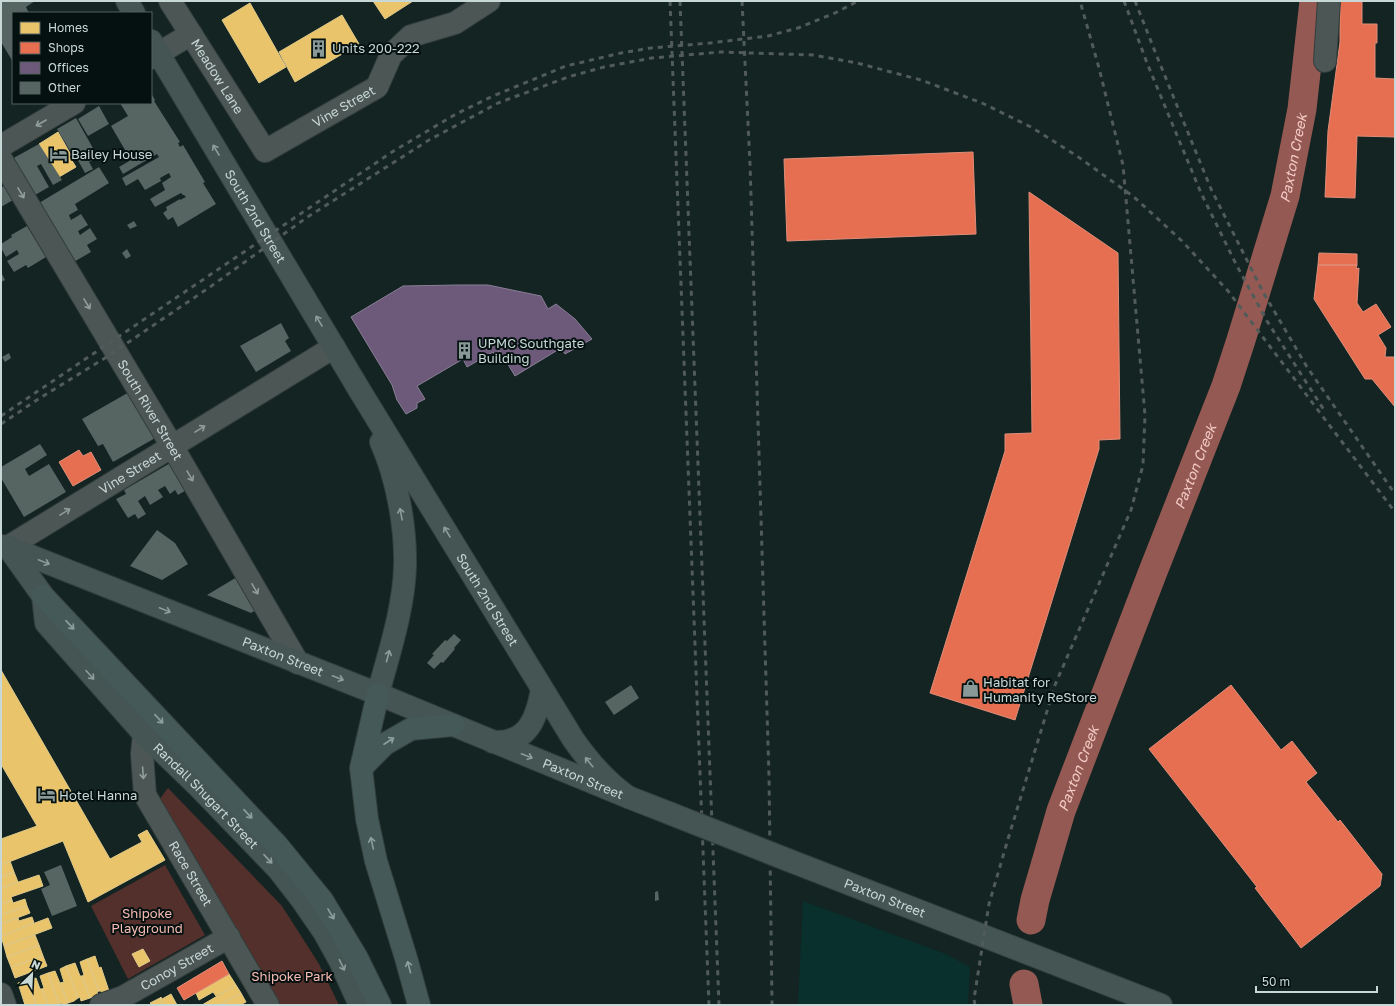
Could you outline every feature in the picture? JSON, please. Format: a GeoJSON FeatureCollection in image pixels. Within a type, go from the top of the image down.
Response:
{"type":"FeatureCollection","features":[{"type":"Feature","properties":{"kind":"highway"},"geometry":{"type":"LineString","coordinates":[[43,596],[277,846],[322,900],[357,958],[380,1005]]}},
{"type":"Feature","properties":{"kind":"highway"},"geometry":{"type":"LineString","coordinates":[[378,694],[361,768],[367,819],[376,861],[419,1005]]}},
{"type":"Feature","properties":{"kind":"highway"},"geometry":{"type":"LineString","coordinates":[[361,768],[385,744],[411,729],[452,725]]}},
{"type":"Feature","properties":{"kind":"main road"},"geometry":{"type":"LineString","coordinates":[[127,1],[133,12]]}},
{"type":"Feature","properties":{"kind":"main road","name":"South 2nd Street"},"geometry":{"type":"LineString","coordinates":[[154,51],[573,739],[602,776],[628,797]]}},
{"type":"Feature","properties":{"kind":"main road","name":"South 2nd Street"},"geometry":{"type":"LineString","coordinates":[[360,391],[387,457],[405,530],[405,567],[402,594],[378,694]]}},
{"type":"Feature","properties":{"kind":"main road"},"geometry":{"type":"LineString","coordinates":[[3,543],[43,596]]}},
{"type":"Feature","properties":{"kind":"main road","name":"Paxton Street"},"geometry":{"type":"LineString","coordinates":[[3,543],[378,694],[628,797],[1161,1005]]}},
{"type":"Feature","properties":{"kind":"main road","name":"Randall Shugart Street"},"geometry":{"type":"LineString","coordinates":[[43,596],[46,623],[144,734],[197,785],[278,869],[324,932],[360,1005]]}},
{"type":"Feature","properties":{"kind":"main road"},"geometry":{"type":"LineString","coordinates":[[493,742],[512,740],[525,732],[535,716],[542,689]]}},
{"type":"Feature","properties":{"kind":"street","name":"Meadow Lane"},"geometry":{"type":"LineString","coordinates":[[170,1],[265,151]]}},
{"type":"Feature","properties":{"kind":"street","name":"Vine Street"},"geometry":{"type":"LineString","coordinates":[[265,151],[377,87],[391,55],[411,36],[455,23],[489,1]]}},
{"type":"Feature","properties":{"kind":"street"},"geometry":{"type":"LineString","coordinates":[[1325,61],[1329,1]]}},
{"type":"Feature","properties":{"kind":"street"},"geometry":{"type":"LineString","coordinates":[[154,51],[191,34]]}},
{"type":"Feature","properties":{"kind":"street"},"geometry":{"type":"LineString","coordinates":[[1,146],[72,104]]}},
{"type":"Feature","properties":{"kind":"street","name":"South River Street"},"geometry":{"type":"LineString","coordinates":[[1,159],[172,446],[298,663]]}},
{"type":"Feature","properties":{"kind":"street","name":"Vine Street"},"geometry":{"type":"LineString","coordinates":[[3,543],[172,446],[334,347]]}},
{"type":"Feature","properties":{"kind":"street","name":"Race Street"},"geometry":{"type":"LineString","coordinates":[[144,734],[142,754],[146,795],[268,1005]]}},
{"type":"Feature","properties":{"kind":"street","name":"Conoy Street"},"geometry":{"type":"LineString","coordinates":[[101,1005],[124,1001],[229,937]]}},
{"type":"Feature","properties":{"kind":"street"},"geometry":{"type":"LineString","coordinates":[[1,994],[5,1005]]}},
{"type":"Feature","properties":{"kind":"shaded area"},"geometry":{"type":"Polygon","coordinates":[[[803,901],[946,954],[970,967],[968,1005],[798,1005],[803,901]]]}},
{"type":"Feature","properties":{"kind":"green space","name":"Shipoke Park"},"geometry":{"type":"Polygon","coordinates":[[[168,788],[282,906],[319,964],[339,1005],[275,1005],[158,801],[168,788]]]}},
{"type":"Feature","properties":{"kind":"green space","name":"Shipoke Playground"},"geometry":{"type":"Polygon","coordinates":[[[165,865],[205,935],[128,979],[91,906],[165,865]]]}},
{"type":"Feature","properties":{"kind":"building: Homes"},"geometry":{"type":"Polygon","coordinates":[[[373,1],[413,1],[385,19],[373,1]]]}},
{"type":"Feature","properties":{"kind":"building: Homes"},"geometry":{"type":"Polygon","coordinates":[[[250,3],[286,67],[259,83],[222,20],[250,3]]]}},
{"type":"Feature","properties":{"kind":"building: Homes","name":"Units 200-222"},"geometry":{"type":"Polygon","coordinates":[[[342,15],[359,44],[295,82],[279,52],[342,15]]]}},
{"type":"Feature","properties":{"kind":"building: Homes","name":"Bailey House"},"geometry":{"type":"Polygon","coordinates":[[[58,132],[76,167],[59,177],[39,144],[58,132]]]}},
{"type":"Feature","properties":{"kind":"building: Homes","name":"Hotel Hanna"},"geometry":{"type":"Polygon","coordinates":[[[1,670],[110,859],[142,842],[138,835],[147,830],[165,860],[88,902],[63,841],[1,865],[1,839],[37,826],[1,764],[1,670]]]}},
{"type":"Feature","properties":{"kind":"building: Homes"},"geometry":{"type":"Polygon","coordinates":[[[10,861],[14,872],[1,877],[1,865],[10,861]]]}},
{"type":"Feature","properties":{"kind":"building: Homes"},"geometry":{"type":"Polygon","coordinates":[[[14,872],[18,882],[1,888],[1,877],[14,872]]]}},
{"type":"Feature","properties":{"kind":"building: Homes"},"geometry":{"type":"Polygon","coordinates":[[[39,875],[43,886],[11,897],[12,900],[1,904],[1,888],[39,875]]]}},
{"type":"Feature","properties":{"kind":"building: Homes"},"geometry":{"type":"Polygon","coordinates":[[[25,899],[27,906],[1,915],[1,904],[12,900],[13,903],[25,899]]]}},
{"type":"Feature","properties":{"kind":"building: Homes"},"geometry":{"type":"Polygon","coordinates":[[[27,906],[30,913],[1,924],[1,915],[27,906]]]}},
{"type":"Feature","properties":{"kind":"building: Homes"},"geometry":{"type":"Polygon","coordinates":[[[32,917],[34,923],[1,936],[1,924],[18,918],[19,921],[32,917]]]}},
{"type":"Feature","properties":{"kind":"building: Homes"},"geometry":{"type":"Polygon","coordinates":[[[48,918],[52,928],[4,946],[1,936],[48,918]]]}},
{"type":"Feature","properties":{"kind":"building: Homes"},"geometry":{"type":"Polygon","coordinates":[[[35,935],[39,945],[7,957],[4,946],[35,935]]]}},
{"type":"Feature","properties":{"kind":"building: Homes"},"geometry":{"type":"Polygon","coordinates":[[[39,945],[43,956],[11,967],[7,957],[39,945]]]}},
{"type":"Feature","properties":{"kind":"building: Homes"},"geometry":{"type":"Polygon","coordinates":[[[143,949],[150,961],[139,967],[132,954],[143,949]]]}},
{"type":"Feature","properties":{"kind":"building: Homes"},"geometry":{"type":"Polygon","coordinates":[[[43,956],[47,966],[15,978],[11,967],[43,956]]]}},
{"type":"Feature","properties":{"kind":"building: Homes"},"geometry":{"type":"Polygon","coordinates":[[[95,956],[99,968],[101,967],[109,991],[102,993],[99,991],[87,959],[95,956]]]}},
{"type":"Feature","properties":{"kind":"building: Homes"},"geometry":{"type":"Polygon","coordinates":[[[87,959],[99,991],[97,992],[98,995],[90,998],[82,976],[84,975],[80,962],[87,959]]]}},
{"type":"Feature","properties":{"kind":"building: Homes"},"geometry":{"type":"Polygon","coordinates":[[[75,963],[80,976],[82,976],[90,998],[81,1001],[80,997],[78,998],[66,966],[75,963]]]}},
{"type":"Feature","properties":{"kind":"building: Homes"},"geometry":{"type":"Polygon","coordinates":[[[66,966],[78,998],[68,1003],[60,983],[64,982],[60,969],[66,966]]]}},
{"type":"Feature","properties":{"kind":"building: Homes"},"geometry":{"type":"Polygon","coordinates":[[[55,971],[68,1003],[64,1005],[61,1003],[59,1004],[48,973],[55,971]]]}},
{"type":"Feature","properties":{"kind":"building: Homes"},"geometry":{"type":"Polygon","coordinates":[[[48,973],[59,1004],[57,1005],[48,1005],[42,989],[44,988],[40,976],[48,973]]]}},
{"type":"Feature","properties":{"kind":"building: Homes"},"geometry":{"type":"Polygon","coordinates":[[[229,974],[236,985],[216,996],[213,992],[199,1000],[196,993],[229,974]]]}},
{"type":"Feature","properties":{"kind":"building: Homes"},"geometry":{"type":"Polygon","coordinates":[[[36,978],[48,1005],[36,1005],[27,980],[36,978]]]}},
{"type":"Feature","properties":{"kind":"building: Homes"},"geometry":{"type":"Polygon","coordinates":[[[27,980],[36,1005],[25,1005],[18,983],[27,980]]]}},
{"type":"Feature","properties":{"kind":"building: Homes"},"geometry":{"type":"Polygon","coordinates":[[[236,985],[241,993],[219,1005],[202,1005],[236,985]]]}},
{"type":"Feature","properties":{"kind":"building: Homes"},"geometry":{"type":"Polygon","coordinates":[[[241,993],[246,1002],[240,1005],[219,1005],[241,993]]]}},
{"type":"Feature","properties":{"kind":"building: Homes"},"geometry":{"type":"Polygon","coordinates":[[[171,994],[177,1005],[164,1005],[160,998],[161,997],[162,999],[171,994]]]}},
{"type":"Feature","properties":{"kind":"building: Homes"},"geometry":{"type":"Polygon","coordinates":[[[160,998],[164,1005],[152,1005],[150,1003],[160,998]]]}},
{"type":"Feature","properties":{"kind":"building: Shops"},"geometry":{"type":"Polygon","coordinates":[[[1340,1],[1362,1],[1362,24],[1377,24],[1377,43],[1375,43],[1375,78],[1395,79],[1395,137],[1357,136],[1355,198],[1325,197],[1328,131],[1340,42],[1340,1]]]}},
{"type":"Feature","properties":{"kind":"building: Shops"},"geometry":{"type":"Polygon","coordinates":[[[973,152],[976,234],[787,241],[784,159],[973,152]]]}},
{"type":"Feature","properties":{"kind":"building: Shops"},"geometry":{"type":"Polygon","coordinates":[[[1029,192],[1118,253],[1120,439],[1099,440],[1099,449],[1015,720],[930,693],[1005,451],[1005,434],[1032,433],[1029,192]]]}},
{"type":"Feature","properties":{"kind":"building: Shops"},"geometry":{"type":"Polygon","coordinates":[[[1319,253],[1357,254],[1357,265],[1318,265],[1319,253]]]}},
{"type":"Feature","properties":{"kind":"building: Shops"},"geometry":{"type":"Polygon","coordinates":[[[1318,265],[1357,265],[1356,269],[1359,268],[1357,303],[1363,312],[1376,304],[1391,327],[1378,335],[1386,348],[1385,357],[1395,357],[1395,407],[1372,379],[1365,379],[1314,299],[1318,265]]]}},
{"type":"Feature","properties":{"kind":"building: Shops"},"geometry":{"type":"Polygon","coordinates":[[[79,450],[83,456],[91,452],[101,470],[73,486],[59,462],[79,450]]]}},
{"type":"Feature","properties":{"kind":"building: Shops"},"geometry":{"type":"Polygon","coordinates":[[[1231,685],[1281,750],[1292,741],[1317,773],[1306,782],[1338,822],[1340,820],[1382,874],[1380,886],[1301,948],[1255,888],[1257,887],[1149,749],[1231,685]]]}},
{"type":"Feature","properties":{"kind":"building: Shops"},"geometry":{"type":"Polygon","coordinates":[[[222,961],[229,974],[184,1000],[177,988],[222,961]]]}},
{"type":"Feature","properties":{"kind":"building: Offices","name":"UPMC Southgate Building"},"geometry":{"type":"Polygon","coordinates":[[[488,285],[541,296],[548,309],[556,304],[575,319],[592,339],[565,354],[561,348],[515,376],[500,351],[494,354],[493,352],[467,367],[463,359],[417,386],[425,399],[417,403],[417,408],[406,414],[397,400],[392,385],[351,317],[403,286],[488,285]]]}},
{"type":"Feature","properties":{"kind":"building: Other"},"geometry":{"type":"Polygon","coordinates":[[[1,1],[35,1],[26,7],[28,12],[12,12],[12,60],[1,42],[1,1]]]}},
{"type":"Feature","properties":{"kind":"building: Other"},"geometry":{"type":"Polygon","coordinates":[[[152,95],[155,100],[154,101],[180,142],[178,143],[180,147],[183,145],[216,204],[178,227],[173,217],[168,220],[163,213],[167,210],[166,207],[186,197],[184,195],[181,193],[155,207],[150,199],[165,190],[162,183],[171,177],[169,173],[160,178],[161,181],[145,190],[138,179],[126,186],[122,178],[159,157],[157,154],[123,174],[119,167],[131,160],[111,126],[128,116],[121,104],[152,104],[152,95]]]}},
{"type":"Feature","properties":{"kind":"building: Other"},"geometry":{"type":"Polygon","coordinates":[[[99,106],[109,124],[88,136],[78,119],[99,106]]]}},
{"type":"Feature","properties":{"kind":"building: Other"},"geometry":{"type":"Polygon","coordinates":[[[76,118],[98,157],[89,162],[93,169],[85,173],[74,153],[72,154],[57,129],[76,118]]]}},
{"type":"Feature","properties":{"kind":"building: Other"},"geometry":{"type":"Polygon","coordinates":[[[39,144],[62,180],[53,185],[41,164],[37,166],[49,187],[35,195],[10,160],[39,144]]]}},
{"type":"Feature","properties":{"kind":"building: Other"},"geometry":{"type":"Polygon","coordinates":[[[99,167],[109,183],[75,204],[78,210],[69,215],[71,220],[81,214],[88,225],[78,231],[80,235],[90,228],[97,239],[87,245],[91,252],[72,263],[39,203],[99,167]]]}},
{"type":"Feature","properties":{"kind":"building: Other"},"geometry":{"type":"Polygon","coordinates":[[[1,185],[2,187],[5,185],[13,200],[1,207],[1,185]]]}},
{"type":"Feature","properties":{"kind":"building: Other"},"geometry":{"type":"Polygon","coordinates":[[[134,221],[137,226],[130,229],[127,225],[134,221]]]}},
{"type":"Feature","properties":{"kind":"building: Other"},"geometry":{"type":"Polygon","coordinates":[[[27,226],[46,257],[28,268],[26,265],[14,272],[7,261],[19,254],[17,250],[6,257],[1,248],[1,244],[12,237],[11,235],[27,226]]]}},
{"type":"Feature","properties":{"kind":"building: Other"},"geometry":{"type":"Polygon","coordinates":[[[127,249],[131,256],[126,259],[122,253],[127,249]]]}},
{"type":"Feature","properties":{"kind":"building: Other"},"geometry":{"type":"Polygon","coordinates":[[[1,272],[5,280],[1,282],[1,272]]]}},
{"type":"Feature","properties":{"kind":"building: Other"},"geometry":{"type":"Polygon","coordinates":[[[281,323],[289,338],[285,341],[291,351],[256,372],[240,346],[281,323]]]}},
{"type":"Feature","properties":{"kind":"building: Other"},"geometry":{"type":"Polygon","coordinates":[[[9,353],[11,358],[5,362],[2,357],[9,353]]]}},
{"type":"Feature","properties":{"kind":"building: Other"},"geometry":{"type":"Polygon","coordinates":[[[131,391],[157,437],[113,462],[103,444],[98,446],[82,419],[131,391]]]}},
{"type":"Feature","properties":{"kind":"building: Other"},"geometry":{"type":"Polygon","coordinates":[[[40,444],[47,455],[25,469],[29,476],[49,464],[66,492],[24,517],[1,478],[1,467],[40,444]]]}},
{"type":"Feature","properties":{"kind":"building: Other"},"geometry":{"type":"Polygon","coordinates":[[[172,462],[188,489],[178,495],[175,490],[170,494],[165,486],[158,490],[163,497],[150,505],[145,496],[138,501],[146,514],[138,519],[135,514],[128,518],[116,499],[126,494],[124,490],[172,462]]]}},
{"type":"Feature","properties":{"kind":"building: Other"},"geometry":{"type":"Polygon","coordinates":[[[157,530],[175,543],[188,564],[162,580],[130,566],[157,530]]]}},
{"type":"Feature","properties":{"kind":"building: Other"},"geometry":{"type":"Polygon","coordinates":[[[237,577],[256,610],[251,613],[207,595],[237,577]]]}},
{"type":"Feature","properties":{"kind":"building: Other"},"geometry":{"type":"Polygon","coordinates":[[[454,634],[461,640],[443,663],[441,662],[434,669],[427,663],[434,655],[432,654],[445,640],[447,641],[454,634]]]}},
{"type":"Feature","properties":{"kind":"building: Other"},"geometry":{"type":"Polygon","coordinates":[[[631,685],[639,698],[614,715],[605,702],[631,685]]]}},
{"type":"Feature","properties":{"kind":"building: Other"},"geometry":{"type":"Polygon","coordinates":[[[61,865],[77,906],[52,916],[41,889],[50,885],[44,872],[61,865]]]}},
{"type":"Feature","properties":{"kind":"building: Other"},"geometry":{"type":"Polygon","coordinates":[[[658,891],[659,900],[655,901],[655,892],[658,891]]]}},
{"type":"Feature","properties":{"kind":"waterway","name":"Paxton Creek"},"geometry":{"type":"LineString","coordinates":[[1031,920],[1035,900],[1061,811],[1226,386],[1241,340],[1285,196],[1302,109],[1314,1]]}},
{"type":"Feature","properties":{"kind":"waterway","name":"Paxton Creek"},"geometry":{"type":"LineString","coordinates":[[1024,984],[1028,1005]]}},
{"type":"Feature","properties":{"kind":"railway"},"geometry":{"type":"LineString","coordinates":[[670,1],[709,1005]]}},
{"type":"Feature","properties":{"kind":"railway"},"geometry":{"type":"LineString","coordinates":[[680,1],[719,1005]]}},
{"type":"Feature","properties":{"kind":"railway"},"geometry":{"type":"LineString","coordinates":[[742,1],[750,164],[769,776],[772,1005]]}},
{"type":"Feature","properties":{"kind":"railway"},"geometry":{"type":"LineString","coordinates":[[1,416],[392,152],[456,114],[493,96],[566,66],[621,53],[651,48],[768,36],[798,28],[835,13],[858,1]]}},
{"type":"Feature","properties":{"kind":"railway"},"geometry":{"type":"LineString","coordinates":[[975,1005],[974,999],[989,904],[1055,685],[1131,510],[1143,465],[1145,415],[1123,165],[1099,68],[1080,1]]}},
{"type":"Feature","properties":{"kind":"railway"},"geometry":{"type":"LineString","coordinates":[[1124,1],[1147,63],[1201,193],[1237,266],[1267,321],[1324,410]]}},
{"type":"Feature","properties":{"kind":"railway"},"geometry":{"type":"LineString","coordinates":[[1135,1],[1211,189],[1263,292],[1307,367],[1395,494]]}},
{"type":"Feature","properties":{"kind":"railway"},"geometry":{"type":"LineString","coordinates":[[1,424],[105,358],[210,287],[306,218],[429,140],[498,103],[568,77],[604,67],[652,58],[721,52],[813,55],[857,63],[921,80],[982,103],[1031,127],[1077,156],[1134,197],[1182,241],[1228,291],[1395,512]]}},
{"type":"Feature","properties":{"kind":"place","name":"Units 200-222"},"geometry":{"type":"Point","coordinates":[319,48]}},
{"type":"Feature","properties":{"kind":"place","name":"Bailey House"},"geometry":{"type":"Point","coordinates":[58,154]}},
{"type":"Feature","properties":{"kind":"place","name":"UPMC Southgate Building"},"geometry":{"type":"Point","coordinates":[465,350]}},
{"type":"Feature","properties":{"kind":"place","name":"Habitat for Humanity ReStore"},"geometry":{"type":"Point","coordinates":[970,689]}},
{"type":"Feature","properties":{"kind":"place","name":"Hotel Hanna"},"geometry":{"type":"Point","coordinates":[46,795]}}]}
